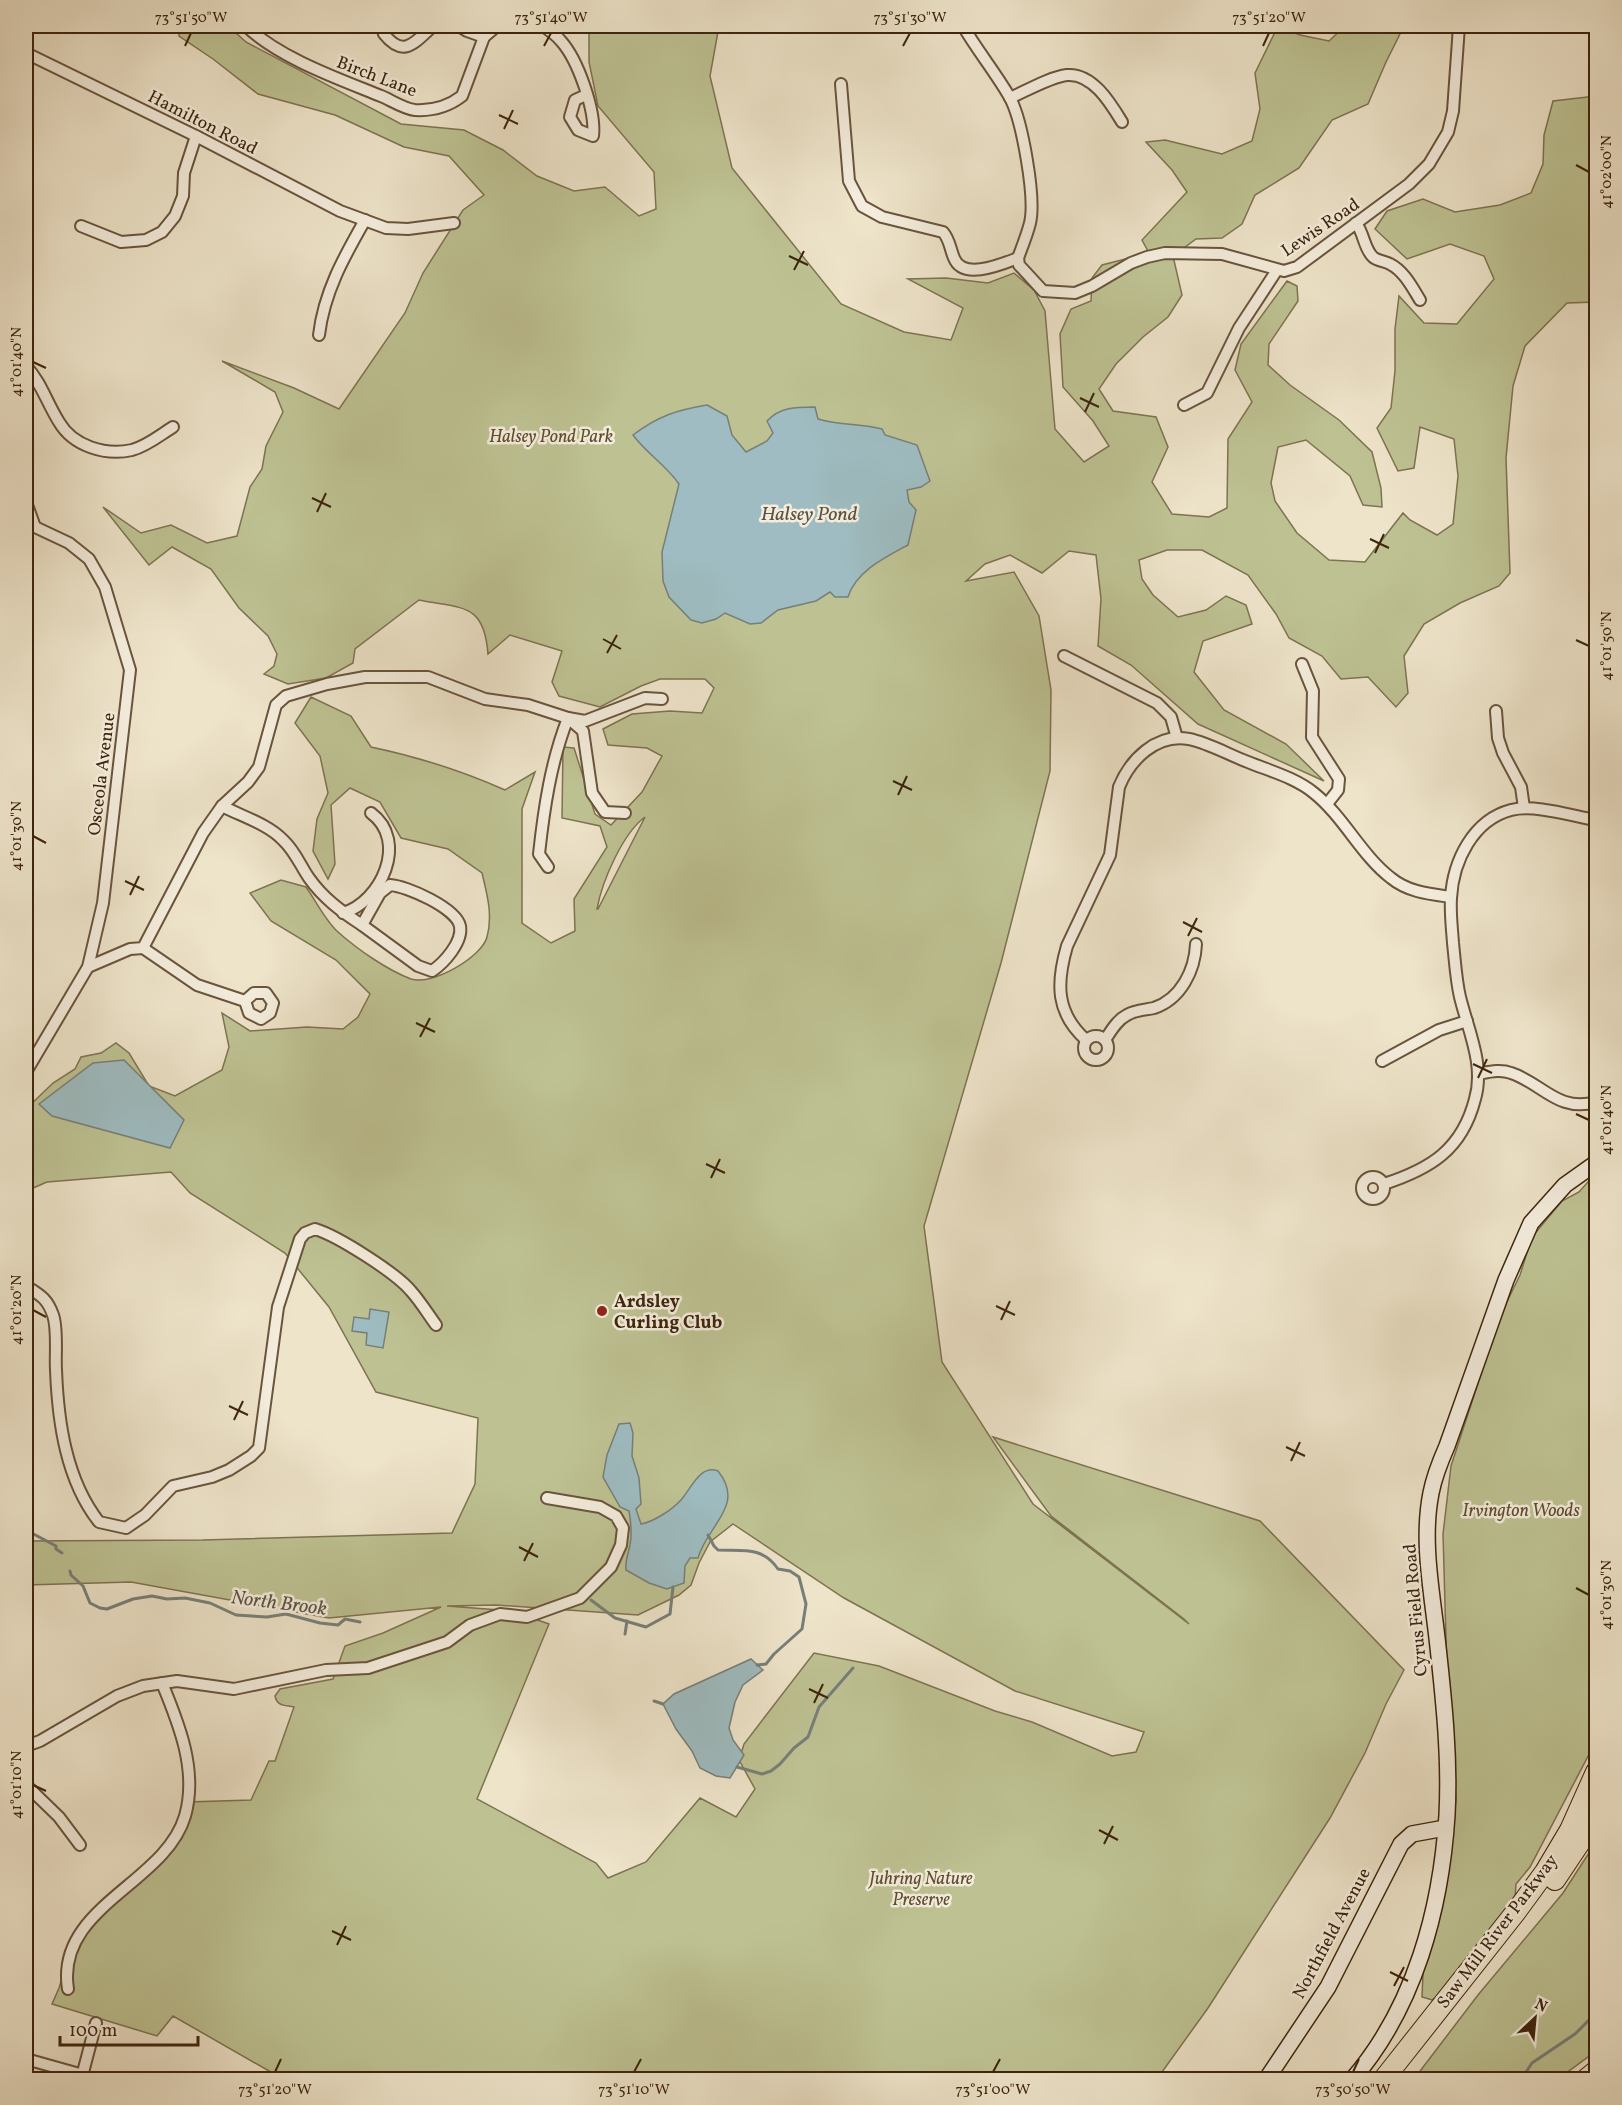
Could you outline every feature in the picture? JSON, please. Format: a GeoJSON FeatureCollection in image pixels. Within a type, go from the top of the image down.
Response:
{"type":"FeatureCollection","features":[{"type":"Feature","properties":{"kind":"highway","name":"Saw Mill River Parkway"},"geometry":{"type":"LineString","coordinates":[[1383,2079],[1526,1900],[1570,1830],[1596,1772]]}},
{"type":"Feature","properties":{"kind":"highway","name":"Saw Mill River Parkway"},"geometry":{"type":"LineString","coordinates":[[1397,2079],[1555,1880],[1579,1844],[1596,1812]]}},
{"type":"Feature","properties":{"kind":"highway"},"geometry":{"type":"LineString","coordinates":[[1586,2079],[1596,2071]]}},
{"type":"Feature","properties":{"kind":"street","name":"Birch Lane"},"geometry":{"type":"LineString","coordinates":[[246,26],[307,66],[414,110],[440,108],[455,102],[462,96],[484,37],[497,26]]}},
{"type":"Feature","properties":{"kind":"street"},"geometry":{"type":"LineString","coordinates":[[390,26],[384,34],[398,47],[409,47],[433,26]]}},
{"type":"Feature","properties":{"kind":"street"},"geometry":{"type":"LineString","coordinates":[[459,26],[484,37]]}},
{"type":"Feature","properties":{"kind":"street"},"geometry":{"type":"LineString","coordinates":[[543,26],[561,41],[576,65],[586,95]]}},
{"type":"Feature","properties":{"kind":"street"},"geometry":{"type":"LineString","coordinates":[[841,84],[849,181],[862,206],[882,218],[943,232],[948,237],[954,261],[961,268],[968,270],[992,268],[1018,258],[1030,222],[1032,197],[1023,140],[1010,98],[963,26]]}},
{"type":"Feature","properties":{"kind":"street","name":"Lewis Road"},"geometry":{"type":"LineString","coordinates":[[1018,258],[1019,265],[1044,291],[1075,293],[1092,286],[1131,263],[1165,254],[1222,254],[1277,270],[1284,271],[1297,267],[1409,184],[1429,164],[1448,132],[1453,111],[1459,26]]}},
{"type":"Feature","properties":{"kind":"street","name":"Hamilton Road"},"geometry":{"type":"LineString","coordinates":[[26,53],[196,136],[340,211],[386,228],[408,229],[454,223]]}},
{"type":"Feature","properties":{"kind":"street"},"geometry":{"type":"LineString","coordinates":[[1010,98],[1068,75],[1079,77],[1097,88],[1122,122]]}},
{"type":"Feature","properties":{"kind":"street"},"geometry":{"type":"LineString","coordinates":[[81,226],[121,242],[146,240],[162,232],[175,216],[183,196],[184,173],[196,136]]}},
{"type":"Feature","properties":{"kind":"street"},"geometry":{"type":"LineString","coordinates":[[319,335],[321,319],[333,278],[364,220]]}},
{"type":"Feature","properties":{"kind":"street"},"geometry":{"type":"LineString","coordinates":[[1356,223],[1369,252],[1374,258],[1392,265],[1400,272],[1420,300]]}},
{"type":"Feature","properties":{"kind":"street"},"geometry":{"type":"LineString","coordinates":[[1184,405],[1207,393],[1239,328],[1277,270]]}},
{"type":"Feature","properties":{"kind":"street"},"geometry":{"type":"LineString","coordinates":[[26,366],[35,376],[60,423],[71,437],[92,449],[132,450],[148,444],[173,427]]}},
{"type":"Feature","properties":{"kind":"street","name":"Osceola Avenue"},"geometry":{"type":"LineString","coordinates":[[26,502],[35,527],[69,543],[88,559],[105,587],[130,670],[103,903],[88,967],[26,1072]]}},
{"type":"Feature","properties":{"kind":"street"},"geometry":{"type":"LineString","coordinates":[[1064,656],[1166,709],[1171,717],[1177,738]]}},
{"type":"Feature","properties":{"kind":"street"},"geometry":{"type":"LineString","coordinates":[[1302,664],[1307,672],[1312,691],[1312,737],[1339,779],[1338,790],[1327,804]]}},
{"type":"Feature","properties":{"kind":"street"},"geometry":{"type":"LineString","coordinates":[[143,948],[203,833],[222,806],[248,782],[260,767],[276,705],[286,696],[327,684],[365,677],[428,677],[485,699],[528,705],[585,721],[645,698],[662,699]]}},
{"type":"Feature","properties":{"kind":"street"},"geometry":{"type":"LineString","coordinates":[[1496,711],[1498,738],[1503,753],[1521,787],[1524,808]]}},
{"type":"Feature","properties":{"kind":"street"},"geometry":{"type":"LineString","coordinates":[[568,718],[583,731],[592,793],[605,812],[625,813]]}},
{"type":"Feature","properties":{"kind":"street"},"geometry":{"type":"LineString","coordinates":[[548,867],[538,854],[542,821],[556,756],[568,718]]}},
{"type":"Feature","properties":{"kind":"street"},"geometry":{"type":"LineString","coordinates":[[1086,1040],[1071,1025],[1064,1009],[1061,999],[1061,973],[1067,946],[1110,855],[1117,800],[1123,778],[1137,757],[1145,750],[1177,738],[1201,742],[1287,778],[1312,792],[1327,804],[1374,862],[1393,880],[1414,891],[1451,897]]}},
{"type":"Feature","properties":{"kind":"street"},"geometry":{"type":"LineString","coordinates":[[222,806],[281,837],[295,852],[319,892],[343,913],[418,966],[432,971],[444,961],[460,933],[459,922],[448,911],[431,900],[400,886],[390,885],[381,893],[362,925]]}},
{"type":"Feature","properties":{"kind":"street"},"geometry":{"type":"LineString","coordinates":[[1384,1185],[1425,1168],[1452,1146],[1466,1125],[1475,1100],[1478,1074],[1455,969],[1451,897],[1458,863],[1474,834],[1493,818],[1524,808],[1596,820]]}},
{"type":"Feature","properties":{"kind":"street"},"geometry":{"type":"LineString","coordinates":[[343,913],[355,909],[371,896],[387,869],[389,854],[387,834],[381,820],[372,813]]}},
{"type":"Feature","properties":{"kind":"street"},"geometry":{"type":"LineString","coordinates":[[1105,1040],[1126,1015],[1155,1007],[1173,996],[1191,972],[1196,955],[1196,944]]}},
{"type":"Feature","properties":{"kind":"street"},"geometry":{"type":"LineString","coordinates":[[88,967],[130,949],[143,948],[197,986],[245,1001]]}},
{"type":"Feature","properties":{"kind":"street"},"geometry":{"type":"LineString","coordinates":[[1382,1061],[1438,1030],[1467,1021]]}},
{"type":"Feature","properties":{"kind":"street"},"geometry":{"type":"LineString","coordinates":[[1097,1035],[1108,1044],[1108,1052],[1101,1059],[1091,1059],[1085,1054],[1086,1040],[1097,1035]]}},
{"type":"Feature","properties":{"kind":"street"},"geometry":{"type":"LineString","coordinates":[[1478,1074],[1496,1071],[1513,1073],[1552,1098],[1582,1105],[1596,1102]]}},
{"type":"Feature","properties":{"kind":"street","name":"Cyrus Field Road"},"geometry":{"type":"LineString","coordinates":[[1352,2079],[1389,2028],[1417,1969],[1438,1880],[1445,1828],[1447,1761],[1429,1573],[1430,1495],[1437,1469],[1506,1280],[1531,1223],[1565,1185],[1596,1163]]}},
{"type":"Feature","properties":{"kind":"street"},"geometry":{"type":"LineString","coordinates":[[26,1286],[46,1299],[54,1318],[57,1408],[72,1470],[86,1505],[99,1522],[126,1527],[145,1515],[172,1486],[212,1477],[229,1470],[259,1448],[278,1307],[295,1250],[305,1233],[315,1229],[322,1231],[394,1275],[410,1290],[436,1325]]}},
{"type":"Feature","properties":{"kind":"street"},"geometry":{"type":"LineString","coordinates":[[26,1746],[40,1741],[117,1696],[142,1686],[177,1682],[234,1689],[326,1670],[368,1668],[447,1642],[470,1625],[500,1614],[527,1617],[580,1598],[611,1567],[621,1545],[623,1528],[616,1516],[600,1507],[547,1498]]}},
{"type":"Feature","properties":{"kind":"street"},"geometry":{"type":"LineString","coordinates":[[68,1989],[68,1964],[86,1926],[101,1908],[167,1848],[178,1833],[185,1816],[188,1796],[187,1764],[178,1722],[162,1683]]}},
{"type":"Feature","properties":{"kind":"street"},"geometry":{"type":"LineString","coordinates":[[26,1785],[59,1817],[80,1845]]}},
{"type":"Feature","properties":{"kind":"street","name":"Northfield Avenue"},"geometry":{"type":"LineString","coordinates":[[1266,2079],[1328,1987],[1401,1844],[1412,1834],[1445,1828]]}},
{"type":"Feature","properties":{"kind":"street"},"geometry":{"type":"LineString","coordinates":[[26,2059],[82,2077],[96,2023]]}},
{"type":"Feature","properties":{"kind":"green space"},"geometry":{"type":"Polygon","coordinates":[[[179,26],[228,26],[246,42],[401,124],[464,130],[503,150],[537,176],[574,191],[605,187],[639,216],[656,209],[654,172],[598,106],[589,62],[589,26],[719,26],[710,76],[732,168],[841,304],[904,332],[951,340],[963,308],[908,279],[946,278],[988,283],[1014,273],[1034,290],[1045,311],[1055,429],[1084,462],[1109,446],[1093,421],[1063,387],[1060,334],[1071,309],[1091,301],[1092,278],[1102,265],[1149,253],[1142,240],[1187,192],[1172,170],[1146,142],[1165,140],[1222,154],[1252,141],[1260,109],[1255,73],[1278,26],[1300,35],[1329,41],[1345,26],[1404,26],[1368,104],[1332,120],[1299,168],[1255,195],[1242,224],[1222,238],[1196,239],[1173,256],[1182,295],[1168,317],[1143,337],[1116,364],[1099,389],[1113,411],[1156,417],[1168,447],[1152,482],[1172,514],[1209,517],[1227,508],[1228,439],[1252,402],[1235,370],[1241,344],[1287,281],[1297,286],[1298,301],[1269,344],[1268,365],[1290,385],[1339,420],[1372,452],[1381,488],[1382,507],[1363,505],[1350,476],[1306,440],[1278,447],[1271,483],[1275,501],[1297,533],[1329,560],[1365,562],[1403,513],[1410,520],[1437,535],[1453,524],[1458,476],[1454,439],[1420,427],[1414,468],[1398,471],[1377,428],[1391,408],[1399,296],[1424,323],[1457,324],[1494,279],[1484,256],[1450,244],[1407,259],[1375,229],[1387,211],[1423,199],[1455,212],[1500,205],[1531,193],[1543,164],[1544,135],[1553,101],[1596,96],[1596,302],[1567,303],[1525,346],[1513,386],[1506,458],[1510,573],[1499,586],[1460,603],[1424,624],[1404,656],[1408,693],[1396,707],[1368,677],[1341,679],[1322,656],[1289,638],[1276,614],[1248,575],[1202,550],[1167,550],[1139,560],[1142,579],[1153,595],[1178,617],[1206,610],[1226,596],[1246,605],[1252,624],[1203,641],[1194,672],[1224,710],[1286,744],[1324,781],[1198,724],[1131,665],[1098,646],[1101,599],[1096,555],[1069,551],[1042,573],[1010,555],[985,564],[966,581],[1014,572],[1039,616],[1051,690],[1050,771],[1001,963],[924,1226],[942,1362],[1033,1504],[1189,1624],[1051,1516],[993,1437],[1260,1521],[1404,1670],[1386,1704],[1365,1753],[1330,1818],[1208,2008],[1157,2079],[283,2079],[173,2016],[157,2036],[52,2004],[71,1949],[81,1931],[167,1848],[187,1802],[251,1800],[269,1761],[275,1761],[294,1707],[282,1705],[276,1700],[275,1696],[280,1689],[333,1679],[345,1646],[383,1633],[441,1607],[329,1618],[131,1582],[26,1585],[26,1541],[203,1540],[452,1533],[475,1484],[478,1418],[376,1392],[329,1307],[285,1253],[190,1193],[171,1172],[47,1182],[26,1191],[26,1109],[53,1083],[75,1069],[81,1057],[101,1053],[116,1043],[129,1053],[149,1086],[175,1096],[222,1070],[229,1047],[222,1013],[250,1031],[307,1027],[343,1029],[358,1017],[370,994],[336,960],[271,921],[250,893],[281,880],[306,887],[338,932],[373,959],[411,979],[420,980],[443,974],[466,961],[483,945],[489,929],[489,913],[482,873],[448,849],[401,838],[380,802],[350,788],[331,805],[335,864],[328,879],[313,851],[317,819],[328,793],[320,756],[295,723],[311,697],[351,716],[371,747],[439,765],[505,790],[535,772],[522,809],[522,923],[551,943],[575,931],[574,899],[607,847],[600,826],[562,818],[563,747],[574,748],[595,814],[611,825],[642,792],[662,756],[647,748],[608,745],[603,729],[632,714],[670,711],[702,713],[714,688],[705,679],[660,679],[600,707],[559,696],[552,682],[562,651],[510,635],[488,654],[486,637],[476,616],[459,607],[419,600],[355,649],[353,663],[326,678],[288,684],[264,674],[274,666],[277,654],[268,636],[239,608],[211,569],[172,547],[149,565],[103,507],[141,533],[171,525],[207,543],[237,536],[250,487],[262,469],[266,446],[283,412],[275,392],[222,361],[294,388],[339,409],[405,313],[423,273],[463,210],[484,195],[449,156],[404,147],[335,115],[258,94],[179,36],[179,26]],[[645,817],[621,846],[604,885],[597,909],[598,909],[645,817]],[[733,1524],[710,1542],[691,1585],[679,1595],[638,1615],[496,1605],[447,1606],[512,1611],[549,1624],[477,1799],[596,1863],[608,1878],[646,1862],[700,1798],[736,1817],[755,1789],[739,1760],[744,1744],[814,1653],[879,1666],[995,1711],[1032,1722],[1112,1756],[1136,1752],[1144,1732],[1015,1691],[844,1598],[733,1524]]]}},
{"type":"Feature","properties":{"kind":"green space","name":"Irvington Woods"},"geometry":{"type":"Polygon","coordinates":[[[1596,1173],[1596,1741],[1530,1867],[1516,1884],[1515,1899],[1442,1993],[1432,2000],[1422,1997],[1423,1973],[1447,1873],[1456,1800],[1447,1674],[1443,1534],[1451,1466],[1500,1316],[1520,1275],[1532,1237],[1562,1201],[1579,1192],[1596,1173]]]}},
{"type":"Feature","properties":{"kind":"green space"},"geometry":{"type":"Polygon","coordinates":[[[1596,1842],[1596,2051],[1558,2079],[1414,2079],[1478,1995],[1563,1893],[1596,1842]]]}},
{"type":"Feature","properties":{"kind":"water","name":"Halsey Pond"},"geometry":{"type":"Polygon","coordinates":[[[707,405],[727,416],[732,435],[746,452],[767,441],[773,433],[767,421],[772,416],[783,410],[801,407],[815,407],[818,419],[882,429],[885,435],[917,445],[930,481],[921,487],[907,490],[909,502],[916,510],[908,545],[865,572],[848,597],[835,597],[830,592],[816,601],[778,610],[761,623],[750,624],[725,613],[716,619],[702,623],[691,620],[669,597],[663,581],[662,552],[679,484],[633,435],[668,415],[707,405]]]}},
{"type":"Feature","properties":{"kind":"water"},"geometry":{"type":"Polygon","coordinates":[[[124,1060],[184,1120],[170,1148],[52,1116],[39,1104],[93,1063],[124,1060]]]}},
{"type":"Feature","properties":{"kind":"water"},"geometry":{"type":"Polygon","coordinates":[[[370,1309],[389,1312],[383,1348],[366,1345],[367,1333],[352,1331],[354,1317],[369,1319],[370,1309]]]}},
{"type":"Feature","properties":{"kind":"water"},"geometry":{"type":"Polygon","coordinates":[[[630,1423],[633,1433],[632,1456],[639,1478],[641,1504],[636,1509],[641,1524],[673,1508],[696,1479],[706,1471],[718,1471],[726,1483],[728,1495],[722,1515],[698,1558],[690,1558],[685,1566],[684,1583],[667,1589],[649,1583],[626,1570],[631,1537],[629,1511],[620,1507],[603,1477],[607,1455],[619,1424],[630,1423]]]}},
{"type":"Feature","properties":{"kind":"water"},"geometry":{"type":"Polygon","coordinates":[[[751,1659],[763,1670],[743,1685],[735,1702],[729,1728],[733,1740],[744,1755],[730,1778],[716,1776],[700,1768],[663,1704],[674,1694],[751,1659]]]}},
{"type":"Feature","properties":{"kind":"waterway","name":"North Brook"},"geometry":{"type":"LineString","coordinates":[[26,1530],[56,1546],[56,1549],[62,1553]]}},
{"type":"Feature","properties":{"kind":"waterway","name":"North Brook"},"geometry":{"type":"LineString","coordinates":[[708,1535],[718,1550],[744,1550],[759,1553],[778,1569],[790,1571],[799,1577],[806,1604],[802,1629],[766,1664],[757,1665]]}},
{"type":"Feature","properties":{"kind":"waterway","name":"North Brook"},"geometry":{"type":"LineString","coordinates":[[70,1571],[71,1575],[83,1586],[90,1603],[100,1608],[107,1609],[133,1599],[152,1596],[167,1599],[185,1598],[210,1603],[236,1615],[267,1617],[286,1614],[338,1625],[345,1619],[360,1622]]}},
{"type":"Feature","properties":{"kind":"waterway","name":"North Brook"},"geometry":{"type":"LineString","coordinates":[[591,1600],[615,1618],[646,1627],[670,1614],[673,1587]]}},
{"type":"Feature","properties":{"kind":"waterway","name":"North Brook"},"geometry":{"type":"LineString","coordinates":[[625,1634],[627,1621]]}},
{"type":"Feature","properties":{"kind":"waterway"},"geometry":{"type":"LineString","coordinates":[[737,1767],[762,1774],[780,1764],[808,1737],[819,1707],[853,1668]]}},
{"type":"Feature","properties":{"kind":"waterway","name":"North Brook"},"geometry":{"type":"LineString","coordinates":[[654,1701],[663,1704]]}},
{"type":"Feature","properties":{"kind":"waterway"},"geometry":{"type":"LineString","coordinates":[[1521,2080],[1532,2063],[1575,2034],[1596,2013]]}},
{"type":"Feature","properties":{"kind":"place","name":"Ardsley Curling Club"},"geometry":{"type":"Point","coordinates":[602,1311]}},
{"type":"Feature","properties":{"kind":"park label","name":"Halsey Pond Park"},"geometry":{"type":"Point","coordinates":[551,436]}},
{"type":"Feature","properties":{"kind":"park label","name":"Juhring Nature Preserve"},"geometry":{"type":"Point","coordinates":[921,1888]}}]}
